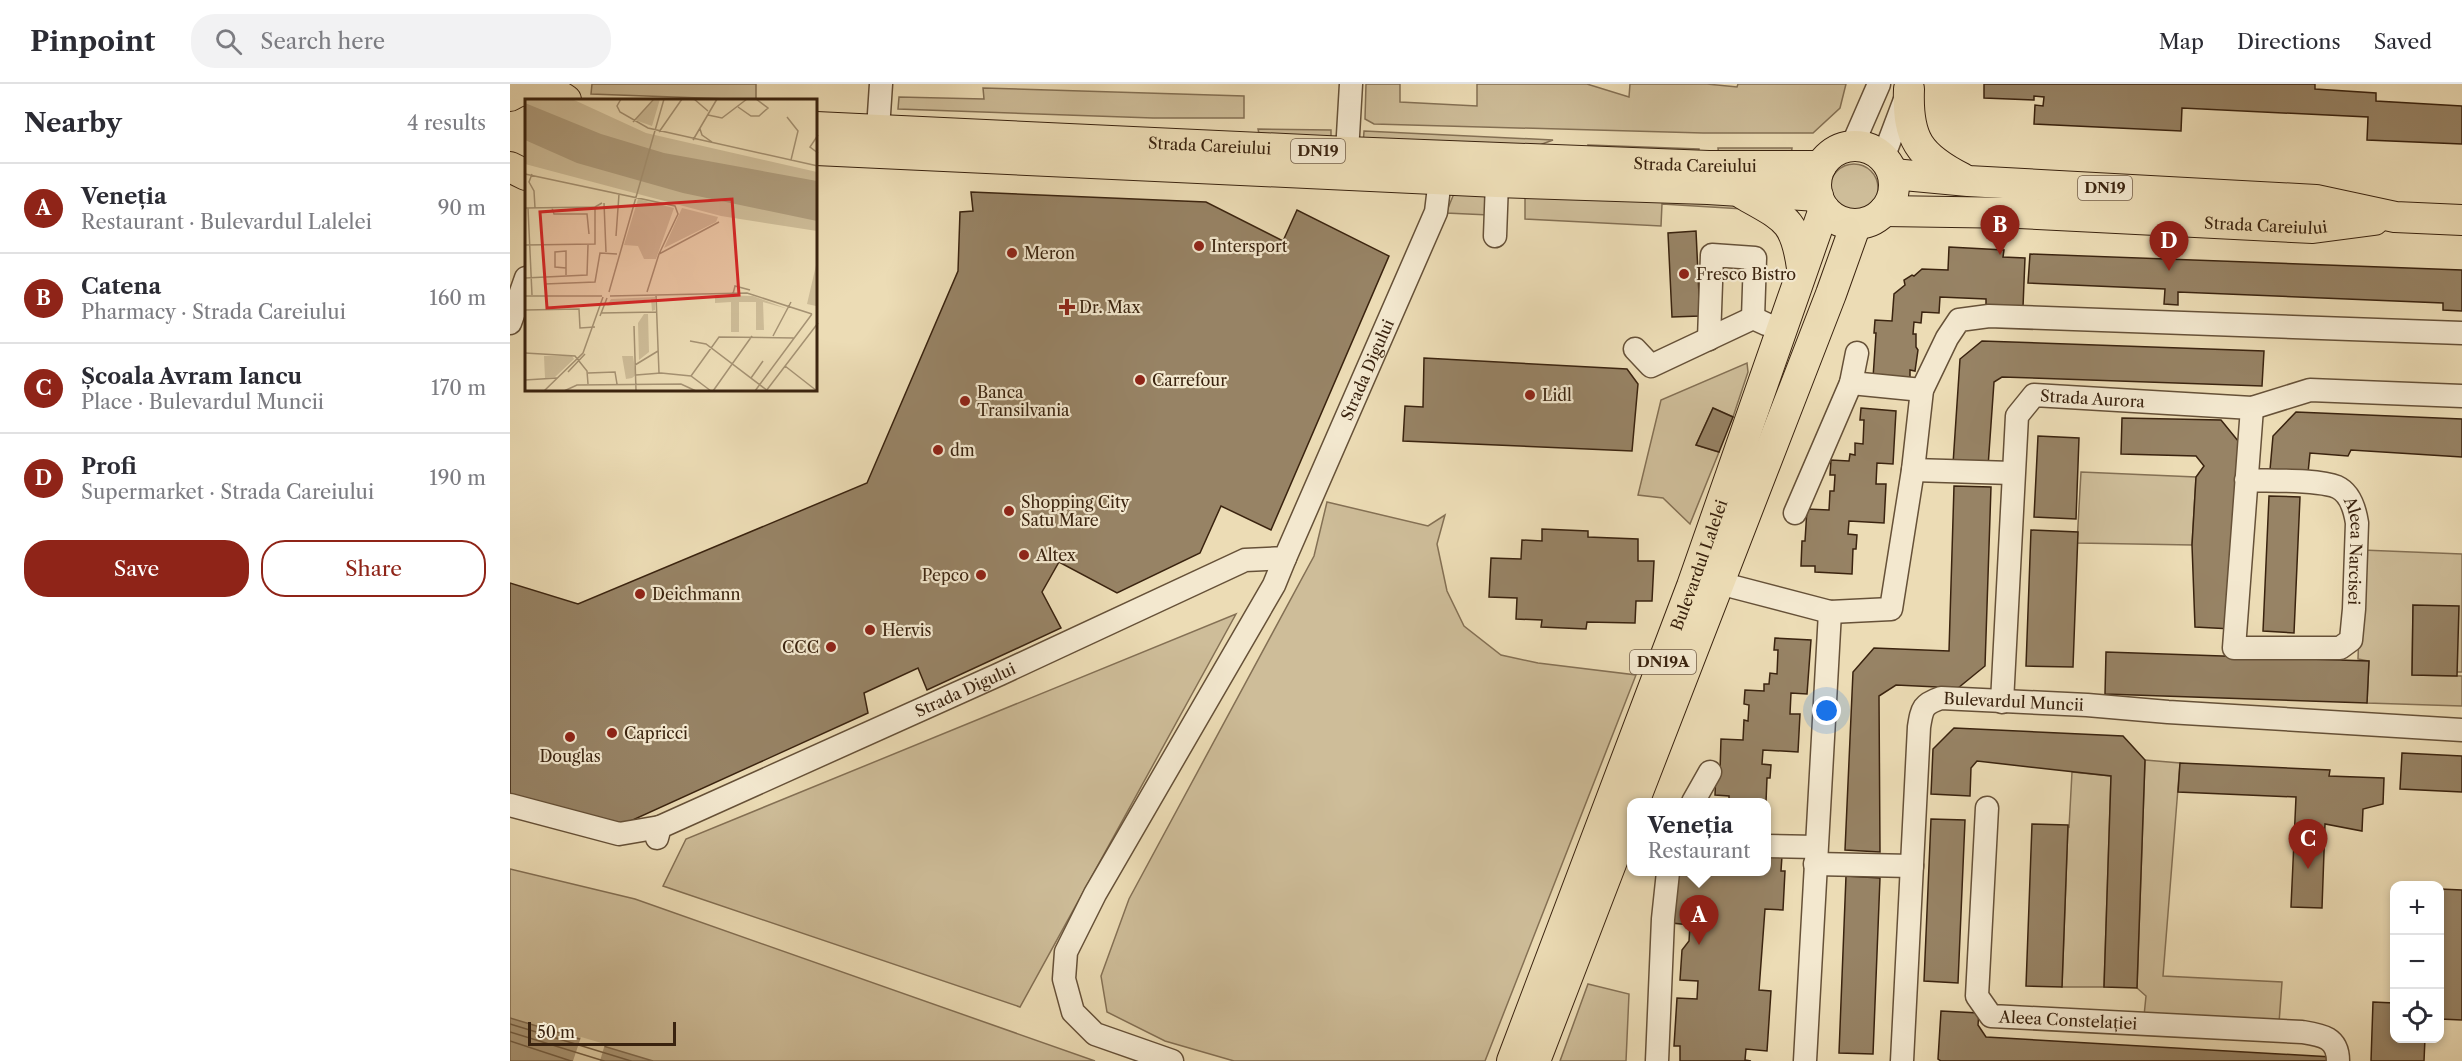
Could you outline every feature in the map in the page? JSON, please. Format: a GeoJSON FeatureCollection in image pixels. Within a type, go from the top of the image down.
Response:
{"type":"FeatureCollection","features":[{"type":"Feature","properties":{"kind":"main road"},"geometry":{"type":"LineString","coordinates":[[1910,87],[1910,124],[1916,140],[1939,166],[1968,180]]}},
{"type":"Feature","properties":{"kind":"main road"},"geometry":{"type":"LineString","coordinates":[[510,96],[527,88],[542,88],[565,99]]}},
{"type":"Feature","properties":{"kind":"main road","name":"Strada Careiului"},"geometry":{"type":"LineString","coordinates":[[818,127],[1347,152],[1709,166],[1821,166]]}},
{"type":"Feature","properties":{"kind":"main road","name":"DN19"},"geometry":{"type":"LineString","coordinates":[[1852,146],[1865,147],[1878,152],[1888,166]]}},
{"type":"Feature","properties":{"kind":"main road"},"geometry":{"type":"LineString","coordinates":[[1821,202],[1816,178],[1821,166],[1828,156],[1839,149],[1852,146]]}},
{"type":"Feature","properties":{"kind":"main road","name":"Strada Careiului"},"geometry":{"type":"LineString","coordinates":[[818,150],[1739,191],[1821,202]]}},
{"type":"Feature","properties":{"kind":"main road","name":"Strada Careiului"},"geometry":{"type":"LineString","coordinates":[[1888,166],[1968,180],[2316,200],[2395,217],[2462,220]]}},
{"type":"Feature","properties":{"kind":"main road"},"geometry":{"type":"LineString","coordinates":[[1884,212],[1892,200],[1895,187],[1888,166]]}},
{"type":"Feature","properties":{"kind":"main road"},"geometry":{"type":"LineString","coordinates":[[1739,191],[1787,222],[1799,242],[1802,268]]}},
{"type":"Feature","properties":{"kind":"main road","name":"DN19"},"geometry":{"type":"LineString","coordinates":[[1821,202],[1837,220],[1856,224],[1874,220],[1884,212]]}},
{"type":"Feature","properties":{"kind":"main road","name":"Bulevardul Lalelei"},"geometry":{"type":"LineString","coordinates":[[1520,1058],[1692,586],[1799,283],[1821,202]]}},
{"type":"Feature","properties":{"kind":"main road","name":"Strada Careiului"},"geometry":{"type":"LineString","coordinates":[[1884,212],[2019,213],[2313,228],[2395,217]]}},
{"type":"Feature","properties":{"kind":"main road","name":"Bulevardul Lalelei"},"geometry":{"type":"LineString","coordinates":[[1636,798],[1856,224]]}},
{"type":"Feature","properties":{"kind":"main road","name":"Bulevardul Lalelei"},"geometry":{"type":"LineString","coordinates":[[1520,1058],[1627,820]]}},
{"type":"Feature","properties":{"kind":"street"},"geometry":{"type":"LineString","coordinates":[[878,129],[881,84]]}},
{"type":"Feature","properties":{"kind":"street"},"geometry":{"type":"LineString","coordinates":[[1347,152],[1351,84]]}},
{"type":"Feature","properties":{"kind":"street"},"geometry":{"type":"LineString","coordinates":[[1852,146],[1879,84]]}},
{"type":"Feature","properties":{"kind":"street"},"geometry":{"type":"LineString","coordinates":[[1888,166],[1910,87]]}},
{"type":"Feature","properties":{"kind":"street","name":"Strada Digului"},"geometry":{"type":"LineString","coordinates":[[1172,1061],[1095,1034],[1073,1012],[1064,979],[1066,952],[1095,894],[1274,585],[1436,212],[1440,179]]}},
{"type":"Feature","properties":{"kind":"street"},"geometry":{"type":"LineString","coordinates":[[1496,236],[1497,182]]}},
{"type":"Feature","properties":{"kind":"street"},"geometry":{"type":"LineString","coordinates":[[1709,339],[1712,255],[1755,258],[1754,318]]}},
{"type":"Feature","properties":{"kind":"street"},"geometry":{"type":"LineString","coordinates":[[510,323],[525,281]]}},
{"type":"Feature","properties":{"kind":"street"},"geometry":{"type":"LineString","coordinates":[[1719,584],[1830,612],[1891,609],[1913,470],[1922,390],[1947,338],[1959,320],[1989,316],[2462,333]]}},
{"type":"Feature","properties":{"kind":"street"},"geometry":{"type":"LineString","coordinates":[[1635,349],[1651,366],[1754,318],[1782,329]]}},
{"type":"Feature","properties":{"kind":"street"},"geometry":{"type":"LineString","coordinates":[[1795,513],[1851,383],[1857,353]]}},
{"type":"Feature","properties":{"kind":"street"},"geometry":{"type":"LineString","coordinates":[[1851,383],[1922,390]]}},
{"type":"Feature","properties":{"kind":"street","name":"Strada Aurora"},"geometry":{"type":"LineString","coordinates":[[2002,702],[2012,473],[2017,416],[2034,395],[2252,408],[2310,390],[2462,396]]}},
{"type":"Feature","properties":{"kind":"street","name":"Aleea Narcisei"},"geometry":{"type":"LineString","coordinates":[[2246,480],[2317,483],[2338,487],[2348,496],[2355,511],[2357,523],[2354,609],[2351,640],[2340,648],[2234,648],[2246,480],[2252,408]]}},
{"type":"Feature","properties":{"kind":"street"},"geometry":{"type":"LineString","coordinates":[[1913,470],[2012,473]]}},
{"type":"Feature","properties":{"kind":"street","name":"Strada Digului"},"geometry":{"type":"LineString","coordinates":[[510,805],[619,834],[658,833],[1245,560],[1285,558]]}},
{"type":"Feature","properties":{"kind":"street"},"geometry":{"type":"LineString","coordinates":[[1805,1061],[1830,612]]}},
{"type":"Feature","properties":{"kind":"street","name":"Bulevardul Muncii"},"geometry":{"type":"LineString","coordinates":[[1902,1061],[1921,712],[1928,703],[1941,698],[2087,705],[2462,730]]}},
{"type":"Feature","properties":{"kind":"street"},"geometry":{"type":"LineString","coordinates":[[1695,798],[1710,772]]}},
{"type":"Feature","properties":{"kind":"street","name":"Aleea Constelației"},"geometry":{"type":"LineString","coordinates":[[1987,808],[1977,996],[1991,1016],[2302,1032],[2323,1036],[2333,1042],[2338,1053],[2338,1061]]}},
{"type":"Feature","properties":{"kind":"street"},"geometry":{"type":"LineString","coordinates":[[1771,847],[1816,855],[1912,866]]}},
{"type":"Feature","properties":{"kind":"street"},"geometry":{"type":"LineString","coordinates":[[1657,1061],[1663,919],[1668,876]]}},
{"type":"Feature","properties":{"kind":"shaded area"},"geometry":{"type":"Polygon","coordinates":[[[592,84],[756,84],[756,99],[591,94],[592,84]]]}},
{"type":"Feature","properties":{"kind":"shaded area"},"geometry":{"type":"Polygon","coordinates":[[[1366,84],[1400,84],[1400,102],[1477,106],[1477,84],[1587,84],[1629,97],[1630,84],[1707,84],[1737,87],[1738,84],[1846,84],[1840,108],[1813,133],[1703,133],[1374,124],[1365,119],[1366,84]]]}},
{"type":"Feature","properties":{"kind":"shaded area"},"geometry":{"type":"Polygon","coordinates":[[[983,88],[1244,96],[1244,118],[1153,118],[898,109],[899,97],[984,99],[983,88]]]}},
{"type":"Feature","properties":{"kind":"shaded area"},"geometry":{"type":"Polygon","coordinates":[[[1258,129],[1331,130],[1331,139],[1261,143],[1258,129]]]}},
{"type":"Feature","properties":{"kind":"shaded area"},"geometry":{"type":"Polygon","coordinates":[[[1364,131],[1553,140],[1537,146],[1363,146],[1364,131]]]}},
{"type":"Feature","properties":{"kind":"shaded area"},"geometry":{"type":"Polygon","coordinates":[[[1588,145],[1699,149],[1699,157],[1590,153],[1588,145]]]}},
{"type":"Feature","properties":{"kind":"shaded area"},"geometry":{"type":"Polygon","coordinates":[[[1718,148],[1792,148],[1791,157],[1719,158],[1718,148]]]}},
{"type":"Feature","properties":{"kind":"shaded area"},"geometry":{"type":"Polygon","coordinates":[[[1849,164],[1859,164],[1871,171],[1878,183],[1878,193],[1871,205],[1859,212],[1849,212],[1834,201],[1830,193],[1830,183],[1841,168],[1849,164]]]}},
{"type":"Feature","properties":{"kind":"shaded area"},"geometry":{"type":"Polygon","coordinates":[[[1455,191],[1484,193],[1491,201],[1489,215],[1446,213],[1455,191]]]}},
{"type":"Feature","properties":{"kind":"shaded area"},"geometry":{"type":"Polygon","coordinates":[[[1525,194],[1744,197],[1743,209],[1662,204],[1661,226],[1525,219],[1525,194]]]}},
{"type":"Feature","properties":{"kind":"shaded area"},"geometry":{"type":"Polygon","coordinates":[[[1747,363],[1748,372],[1733,417],[1713,408],[1696,445],[1719,452],[1690,524],[1663,498],[1638,495],[1661,400],[1747,363]]]}},
{"type":"Feature","properties":{"kind":"shaded area"},"geometry":{"type":"Polygon","coordinates":[[[2081,472],[2196,477],[2192,545],[2077,543],[2081,472]]]}},
{"type":"Feature","properties":{"kind":"shaded area"},"geometry":{"type":"Polygon","coordinates":[[[1327,502],[1428,526],[1445,515],[1437,544],[1447,591],[1464,626],[1501,655],[1538,663],[1636,675],[1485,1061],[1234,1061],[1165,1041],[1107,1012],[1101,976],[1129,899],[1314,556],[1327,502]]]}},
{"type":"Feature","properties":{"kind":"shaded area"},"geometry":{"type":"Polygon","coordinates":[[[2362,550],[2462,554],[2462,672],[2457,672],[2413,606],[2412,675],[2462,676],[2462,706],[2367,703],[2369,661],[2358,659],[2362,550]]]}},
{"type":"Feature","properties":{"kind":"shaded area"},"geometry":{"type":"Polygon","coordinates":[[[1236,614],[1020,1007],[663,886],[686,839],[1236,614]]]}},
{"type":"Feature","properties":{"kind":"shaded area"},"geometry":{"type":"Polygon","coordinates":[[[2145,760],[2180,763],[2163,976],[2282,982],[2279,1023],[2144,1016],[2146,996],[2137,988],[2145,760]]]}},
{"type":"Feature","properties":{"kind":"shaded area"},"geometry":{"type":"Polygon","coordinates":[[[2072,772],[2111,776],[2104,987],[2062,987],[2072,772]]]}},
{"type":"Feature","properties":{"kind":"shaded area"},"geometry":{"type":"Polygon","coordinates":[[[510,869],[635,899],[1095,1061],[510,1061],[510,869]]]}},
{"type":"Feature","properties":{"kind":"shaded area"},"geometry":{"type":"Polygon","coordinates":[[[1588,984],[1629,994],[1626,1061],[1560,1061],[1588,984]]]}},
{"type":"Feature","properties":{"kind":"water"},"geometry":{"type":"Polygon","coordinates":[[[510,1018],[653,1061],[510,1061],[510,1018]]]}},
{"type":"Feature","properties":{"kind":"pier"},"geometry":{"type":"Polygon","coordinates":[[[581,1037],[605,1044],[600,1061],[573,1061],[581,1037]]]}},
{"type":"Feature","properties":{"kind":"building"},"geometry":{"type":"Polygon","coordinates":[[[1984,84],[2315,84],[2315,89],[2376,93],[2376,101],[2462,106],[2462,144],[2367,140],[2368,117],[2182,108],[2181,131],[2034,124],[2035,105],[2043,106],[2044,97],[2034,96],[2034,100],[1984,98],[1984,84]]]}},
{"type":"Feature","properties":{"kind":"building","name":"Shopping City Satu Mare"},"geometry":{"type":"Polygon","coordinates":[[[971,192],[1206,202],[1283,241],[1297,210],[1389,256],[1271,530],[1221,506],[1200,553],[1117,593],[1059,562],[1042,592],[1061,628],[927,690],[918,668],[864,693],[868,713],[613,829],[510,799],[510,583],[578,604],[867,483],[958,271],[960,212],[973,211],[971,192]]]}},
{"type":"Feature","properties":{"kind":"building","name":"Fresco Bistro"},"geometry":{"type":"Polygon","coordinates":[[[1696,231],[1700,316],[1672,317],[1668,233],[1696,231]]]}},
{"type":"Feature","properties":{"kind":"building"},"geometry":{"type":"Polygon","coordinates":[[[1949,247],[2004,250],[2003,257],[2025,258],[2023,307],[1986,305],[1986,299],[1940,297],[1939,313],[1922,312],[1921,323],[1914,322],[1913,334],[1916,334],[1918,350],[1915,371],[1910,370],[1910,381],[1873,378],[1875,320],[1892,321],[1894,294],[1905,285],[1904,280],[1914,276],[1922,269],[1948,270],[1949,247]]]}},
{"type":"Feature","properties":{"kind":"building"},"geometry":{"type":"Polygon","coordinates":[[[2030,254],[2462,270],[2462,311],[2443,310],[2443,303],[2178,292],[2178,305],[2164,304],[2165,289],[2028,283],[2030,254]]]}},
{"type":"Feature","properties":{"kind":"building"},"geometry":{"type":"Polygon","coordinates":[[[1982,341],[2264,351],[2262,386],[2002,377],[1994,382],[1988,467],[1953,464],[1960,359],[1982,341]]]}},
{"type":"Feature","properties":{"kind":"building","name":"Lidl"},"geometry":{"type":"Polygon","coordinates":[[[1424,358],[1627,369],[1638,384],[1632,451],[1403,441],[1405,406],[1423,407],[1424,358]]]}},
{"type":"Feature","properties":{"kind":"building"},"geometry":{"type":"Polygon","coordinates":[[[1713,408],[1733,417],[1719,452],[1696,445],[1713,408]]]}},
{"type":"Feature","properties":{"kind":"building"},"geometry":{"type":"Polygon","coordinates":[[[1861,408],[1896,411],[1893,464],[1877,463],[1876,484],[1886,484],[1884,523],[1849,521],[1848,534],[1857,535],[1856,549],[1853,549],[1852,574],[1815,572],[1815,566],[1801,566],[1807,509],[1829,510],[1830,491],[1834,491],[1835,475],[1830,475],[1831,460],[1849,461],[1850,454],[1855,455],[1855,443],[1863,444],[1864,420],[1860,420],[1861,408]]]}},
{"type":"Feature","properties":{"kind":"building"},"geometry":{"type":"Polygon","coordinates":[[[2296,412],[2462,419],[2462,457],[2351,450],[2348,456],[2310,453],[2307,483],[2269,481],[2273,436],[2296,412]]]}},
{"type":"Feature","properties":{"kind":"building"},"geometry":{"type":"Polygon","coordinates":[[[2122,418],[2221,420],[2243,447],[2232,629],[2195,627],[2192,545],[2196,477],[2204,466],[2196,456],[2121,454],[2122,418]]]}},
{"type":"Feature","properties":{"kind":"building"},"geometry":{"type":"Polygon","coordinates":[[[2038,436],[2079,438],[2076,519],[2034,517],[2038,436]]]}},
{"type":"Feature","properties":{"kind":"building"},"geometry":{"type":"Polygon","coordinates":[[[1954,486],[1991,487],[1985,666],[1958,688],[1896,685],[1879,696],[1880,852],[1845,850],[1853,672],[1874,648],[1949,651],[1954,486]]]}},
{"type":"Feature","properties":{"kind":"building"},"geometry":{"type":"Polygon","coordinates":[[[2269,496],[2300,497],[2294,633],[2263,631],[2269,496]]]}},
{"type":"Feature","properties":{"kind":"building"},"geometry":{"type":"Polygon","coordinates":[[[1542,529],[1588,531],[1588,537],[1638,539],[1638,561],[1654,561],[1652,601],[1636,601],[1635,623],[1587,622],[1586,629],[1541,627],[1542,620],[1516,619],[1517,598],[1489,597],[1491,558],[1521,559],[1522,540],[1542,541],[1542,529]]]}},
{"type":"Feature","properties":{"kind":"building"},"geometry":{"type":"Polygon","coordinates":[[[2031,530],[2078,532],[2073,667],[2026,666],[2031,530]]]}},
{"type":"Feature","properties":{"kind":"building"},"geometry":{"type":"Polygon","coordinates":[[[2413,605],[2459,606],[2457,676],[2412,675],[2413,605]]]}},
{"type":"Feature","properties":{"kind":"building"},"geometry":{"type":"Polygon","coordinates":[[[1775,638],[1811,640],[1807,694],[1791,693],[1790,714],[1800,714],[1798,752],[1763,750],[1762,764],[1771,765],[1770,778],[1767,778],[1766,798],[1729,798],[1729,796],[1715,795],[1716,771],[1720,771],[1721,739],[1743,740],[1744,720],[1748,721],[1749,705],[1744,704],[1745,690],[1764,691],[1764,684],[1769,684],[1770,673],[1777,674],[1778,650],[1774,650],[1775,638]]]}},
{"type":"Feature","properties":{"kind":"building"},"geometry":{"type":"Polygon","coordinates":[[[2106,652],[2369,661],[2367,703],[2105,694],[2106,652]]]}},
{"type":"Feature","properties":{"kind":"building"},"geometry":{"type":"Polygon","coordinates":[[[1954,728],[2123,736],[2145,760],[2137,988],[2104,987],[2111,776],[1977,761],[1971,768],[1970,796],[1931,794],[1933,749],[1954,728]]]}},
{"type":"Feature","properties":{"kind":"building"},"geometry":{"type":"Polygon","coordinates":[[[2402,753],[2462,756],[2462,792],[2400,789],[2402,753]]]}},
{"type":"Feature","properties":{"kind":"building"},"geometry":{"type":"Polygon","coordinates":[[[2180,763],[2330,770],[2329,776],[2384,778],[2383,804],[2363,809],[2362,831],[2325,824],[2322,908],[2291,907],[2296,797],[2178,792],[2180,763]]]}},
{"type":"Feature","properties":{"kind":"building"},"geometry":{"type":"Polygon","coordinates":[[[1931,819],[1965,820],[1958,983],[1924,981],[1931,819]]]}},
{"type":"Feature","properties":{"kind":"building"},"geometry":{"type":"Polygon","coordinates":[[[2032,824],[2068,825],[2062,987],[2026,986],[2032,824]]]}},
{"type":"Feature","properties":{"kind":"building"},"geometry":{"type":"Polygon","coordinates":[[[1771,855],[1782,856],[1781,871],[1785,871],[1783,910],[1765,909],[1759,990],[1771,991],[1767,1051],[1746,1049],[1745,1060],[1751,1061],[1680,1061],[1680,1046],[1674,1046],[1677,998],[1697,999],[1698,981],[1680,980],[1682,950],[1689,941],[1690,925],[1672,923],[1675,876],[1771,876],[1771,855]]]}},
{"type":"Feature","properties":{"kind":"building"},"geometry":{"type":"Polygon","coordinates":[[[1846,876],[1880,878],[1873,1054],[1839,1053],[1846,876]]]}},
{"type":"Feature","properties":{"kind":"building"},"geometry":{"type":"Polygon","coordinates":[[[2444,889],[2462,890],[2462,1020],[2444,1019],[2444,889]]]}},
{"type":"Feature","properties":{"kind":"building"},"geometry":{"type":"Polygon","coordinates":[[[2373,1002],[2390,1003],[2390,1043],[2425,1043],[2424,1061],[2371,1061],[2373,1002]]]}},
{"type":"Feature","properties":{"kind":"building"},"geometry":{"type":"Polygon","coordinates":[[[1941,1011],[1979,1013],[1978,1025],[1986,1037],[2332,1057],[2331,1061],[1941,1061],[1938,1059],[1941,1011]]]}},
{"type":"Feature","properties":{"kind":"place","name":"Intersport"},"geometry":{"type":"Point","coordinates":[1199,246]}},
{"type":"Feature","properties":{"kind":"place","name":"Meron"},"geometry":{"type":"Point","coordinates":[1012,253]}},
{"type":"Feature","properties":{"kind":"place","name":"Catena"},"geometry":{"type":"Point","coordinates":[2000,255]}},
{"type":"Feature","properties":{"kind":"place","name":"Profi"},"geometry":{"type":"Point","coordinates":[2169,271]}},
{"type":"Feature","properties":{"kind":"place","name":"Fresco Bistro"},"geometry":{"type":"Point","coordinates":[1684,274]}},
{"type":"Feature","properties":{"kind":"place","name":"Dr. Max"},"geometry":{"type":"Point","coordinates":[1067,307]}},
{"type":"Feature","properties":{"kind":"place","name":"Carrefour"},"geometry":{"type":"Point","coordinates":[1140,380]}},
{"type":"Feature","properties":{"kind":"place","name":"Lidl"},"geometry":{"type":"Point","coordinates":[1530,395]}},
{"type":"Feature","properties":{"kind":"place","name":"Banca Transilvania"},"geometry":{"type":"Point","coordinates":[965,401]}},
{"type":"Feature","properties":{"kind":"place","name":"dm"},"geometry":{"type":"Point","coordinates":[938,450]}},
{"type":"Feature","properties":{"kind":"place","name":"Shopping City Satu Mare"},"geometry":{"type":"Point","coordinates":[1009,511]}},
{"type":"Feature","properties":{"kind":"place","name":"Altex"},"geometry":{"type":"Point","coordinates":[1024,555]}},
{"type":"Feature","properties":{"kind":"place","name":"Pepco"},"geometry":{"type":"Point","coordinates":[981,575]}},
{"type":"Feature","properties":{"kind":"place","name":"Deichmann"},"geometry":{"type":"Point","coordinates":[640,594]}},
{"type":"Feature","properties":{"kind":"place","name":"Hervis"},"geometry":{"type":"Point","coordinates":[870,630]}},
{"type":"Feature","properties":{"kind":"place","name":"CCC"},"geometry":{"type":"Point","coordinates":[831,647]}},
{"type":"Feature","properties":{"kind":"place","name":"Capricci"},"geometry":{"type":"Point","coordinates":[612,733]}},
{"type":"Feature","properties":{"kind":"place","name":"Douglas"},"geometry":{"type":"Point","coordinates":[570,737]}},
{"type":"Feature","properties":{"kind":"place","name":"Școala Avram Iancu"},"geometry":{"type":"Point","coordinates":[2308,869]}},
{"type":"Feature","properties":{"kind":"place","name":"Veneția"},"geometry":{"type":"Point","coordinates":[1699,945]}}]}
